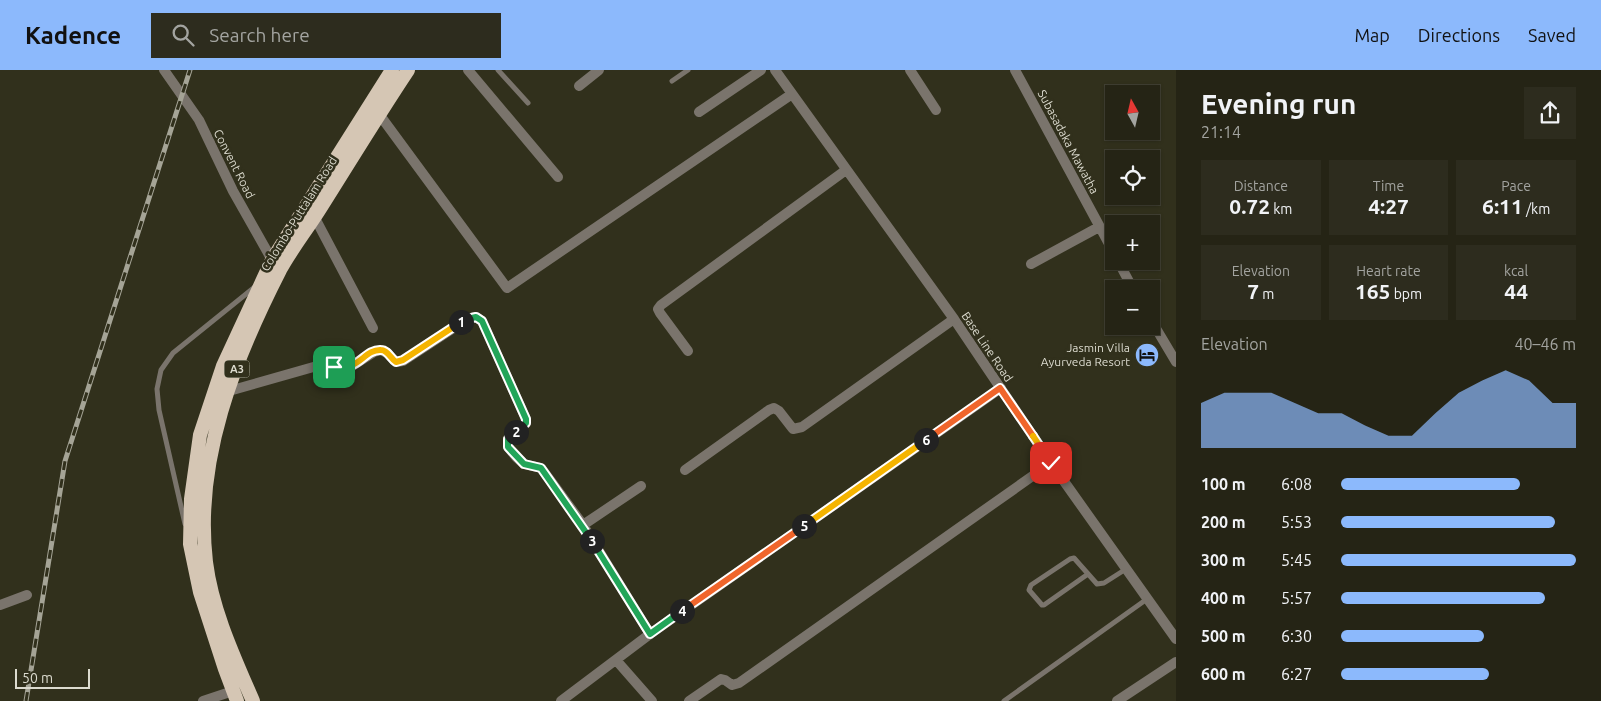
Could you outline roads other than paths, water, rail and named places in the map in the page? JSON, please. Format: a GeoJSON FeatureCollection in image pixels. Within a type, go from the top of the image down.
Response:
{"type":"FeatureCollection","features":[{"type":"Feature","properties":{"kind":"highway","name":"Colombo-Puttalam Road"},"geometry":{"type":"LineString","coordinates":[[235,696],[200,592],[190,544],[191,499],[200,435],[252,331],[276,264],[392,70]]}},
{"type":"Feature","properties":{"kind":"highway","name":"Colombo-Puttalam Road"},"geometry":{"type":"LineString","coordinates":[[253,701],[235,659],[211,591],[206,562],[204,535],[205,486],[223,366],[262,281],[315,218],[408,70]]}},
{"type":"Feature","properties":{"kind":"street","name":"Convent Road"},"geometry":{"type":"LineString","coordinates":[[164,70],[199,120],[233,191],[276,264]]}},
{"type":"Feature","properties":{"kind":"street"},"geometry":{"type":"LineString","coordinates":[[468,70],[558,177]]}},
{"type":"Feature","properties":{"kind":"street"},"geometry":{"type":"LineString","coordinates":[[579,86],[599,70]]}},
{"type":"Feature","properties":{"kind":"street"},"geometry":{"type":"LineString","coordinates":[[698,112],[761,70]]}},
{"type":"Feature","properties":{"kind":"street","name":"Base Line Road"},"geometry":{"type":"LineString","coordinates":[[775,70],[954,319],[1051,463],[1176,639]]}},
{"type":"Feature","properties":{"kind":"street"},"geometry":{"type":"LineString","coordinates":[[910,70],[936,110]]}},
{"type":"Feature","properties":{"kind":"street","name":"Subasadaka Mawatha"},"geometry":{"type":"LineString","coordinates":[[1014,70],[1105,236]]}},
{"type":"Feature","properties":{"kind":"street"},"geometry":{"type":"LineString","coordinates":[[379,114],[507,288],[792,94]]}},
{"type":"Feature","properties":{"kind":"street"},"geometry":{"type":"LineString","coordinates":[[688,350],[660,313],[658,309],[661,304],[846,170]]}},
{"type":"Feature","properties":{"kind":"street"},"geometry":{"type":"LineString","coordinates":[[315,218],[373,328]]}},
{"type":"Feature","properties":{"kind":"street"},"geometry":{"type":"LineString","coordinates":[[1031,264],[1100,227]]}},
{"type":"Feature","properties":{"kind":"street"},"geometry":{"type":"LineString","coordinates":[[220,393],[324,364],[343,368],[352,366],[368,355],[381,350],[388,353],[396,362],[403,360],[467,319],[476,317],[482,321],[526,419],[526,423],[508,439],[508,447],[524,464],[541,468],[583,525],[650,634]]}},
{"type":"Feature","properties":{"kind":"street"},"geometry":{"type":"LineString","coordinates":[[685,470],[774,408],[779,411],[793,429],[802,428],[954,319]]}},
{"type":"Feature","properties":{"kind":"street"},"geometry":{"type":"LineString","coordinates":[[1160,335],[1176,362]]}},
{"type":"Feature","properties":{"kind":"street"},"geometry":{"type":"LineString","coordinates":[[561,701],[650,634],[1000,388]]}},
{"type":"Feature","properties":{"kind":"street"},"geometry":{"type":"LineString","coordinates":[[689,701],[721,679],[732,685],[739,683],[1051,463]]}},
{"type":"Feature","properties":{"kind":"street"},"geometry":{"type":"LineString","coordinates":[[583,525],[642,486]]}},
{"type":"Feature","properties":{"kind":"street"},"geometry":{"type":"LineString","coordinates":[[0,605],[27,595]]}},
{"type":"Feature","properties":{"kind":"street"},"geometry":{"type":"LineString","coordinates":[[616,660],[652,701]]}},
{"type":"Feature","properties":{"kind":"street"},"geometry":{"type":"LineString","coordinates":[[1117,701],[1176,662]]}},
{"type":"Feature","properties":{"kind":"street"},"geometry":{"type":"LineString","coordinates":[[203,701],[235,696]]}},
{"type":"Feature","properties":{"kind":"lane"},"geometry":{"type":"LineString","coordinates":[[498,70],[528,103]]}},
{"type":"Feature","properties":{"kind":"lane"},"geometry":{"type":"LineString","coordinates":[[672,81],[688,70]]}},
{"type":"Feature","properties":{"kind":"lane"},"geometry":{"type":"LineString","coordinates":[[190,544],[159,410],[157,389],[161,370],[174,353],[262,281]]}},
{"type":"Feature","properties":{"kind":"lane"},"geometry":{"type":"LineString","coordinates":[[1088,574],[1044,606],[1029,590],[1031,585],[1074,558],[1100,585],[1126,569]]}},
{"type":"Feature","properties":{"kind":"lane"},"geometry":{"type":"LineString","coordinates":[[1004,701],[1147,599]]}},
{"type":"Feature","properties":{"kind":"railway"},"geometry":{"type":"LineString","coordinates":[[26,701],[65,461],[190,70]]}},
{"type":"Feature","properties":{"kind":"place","name":"Jasmin Villa Ayurveda Resort"},"geometry":{"type":"Point","coordinates":[1147,355]}}]}
